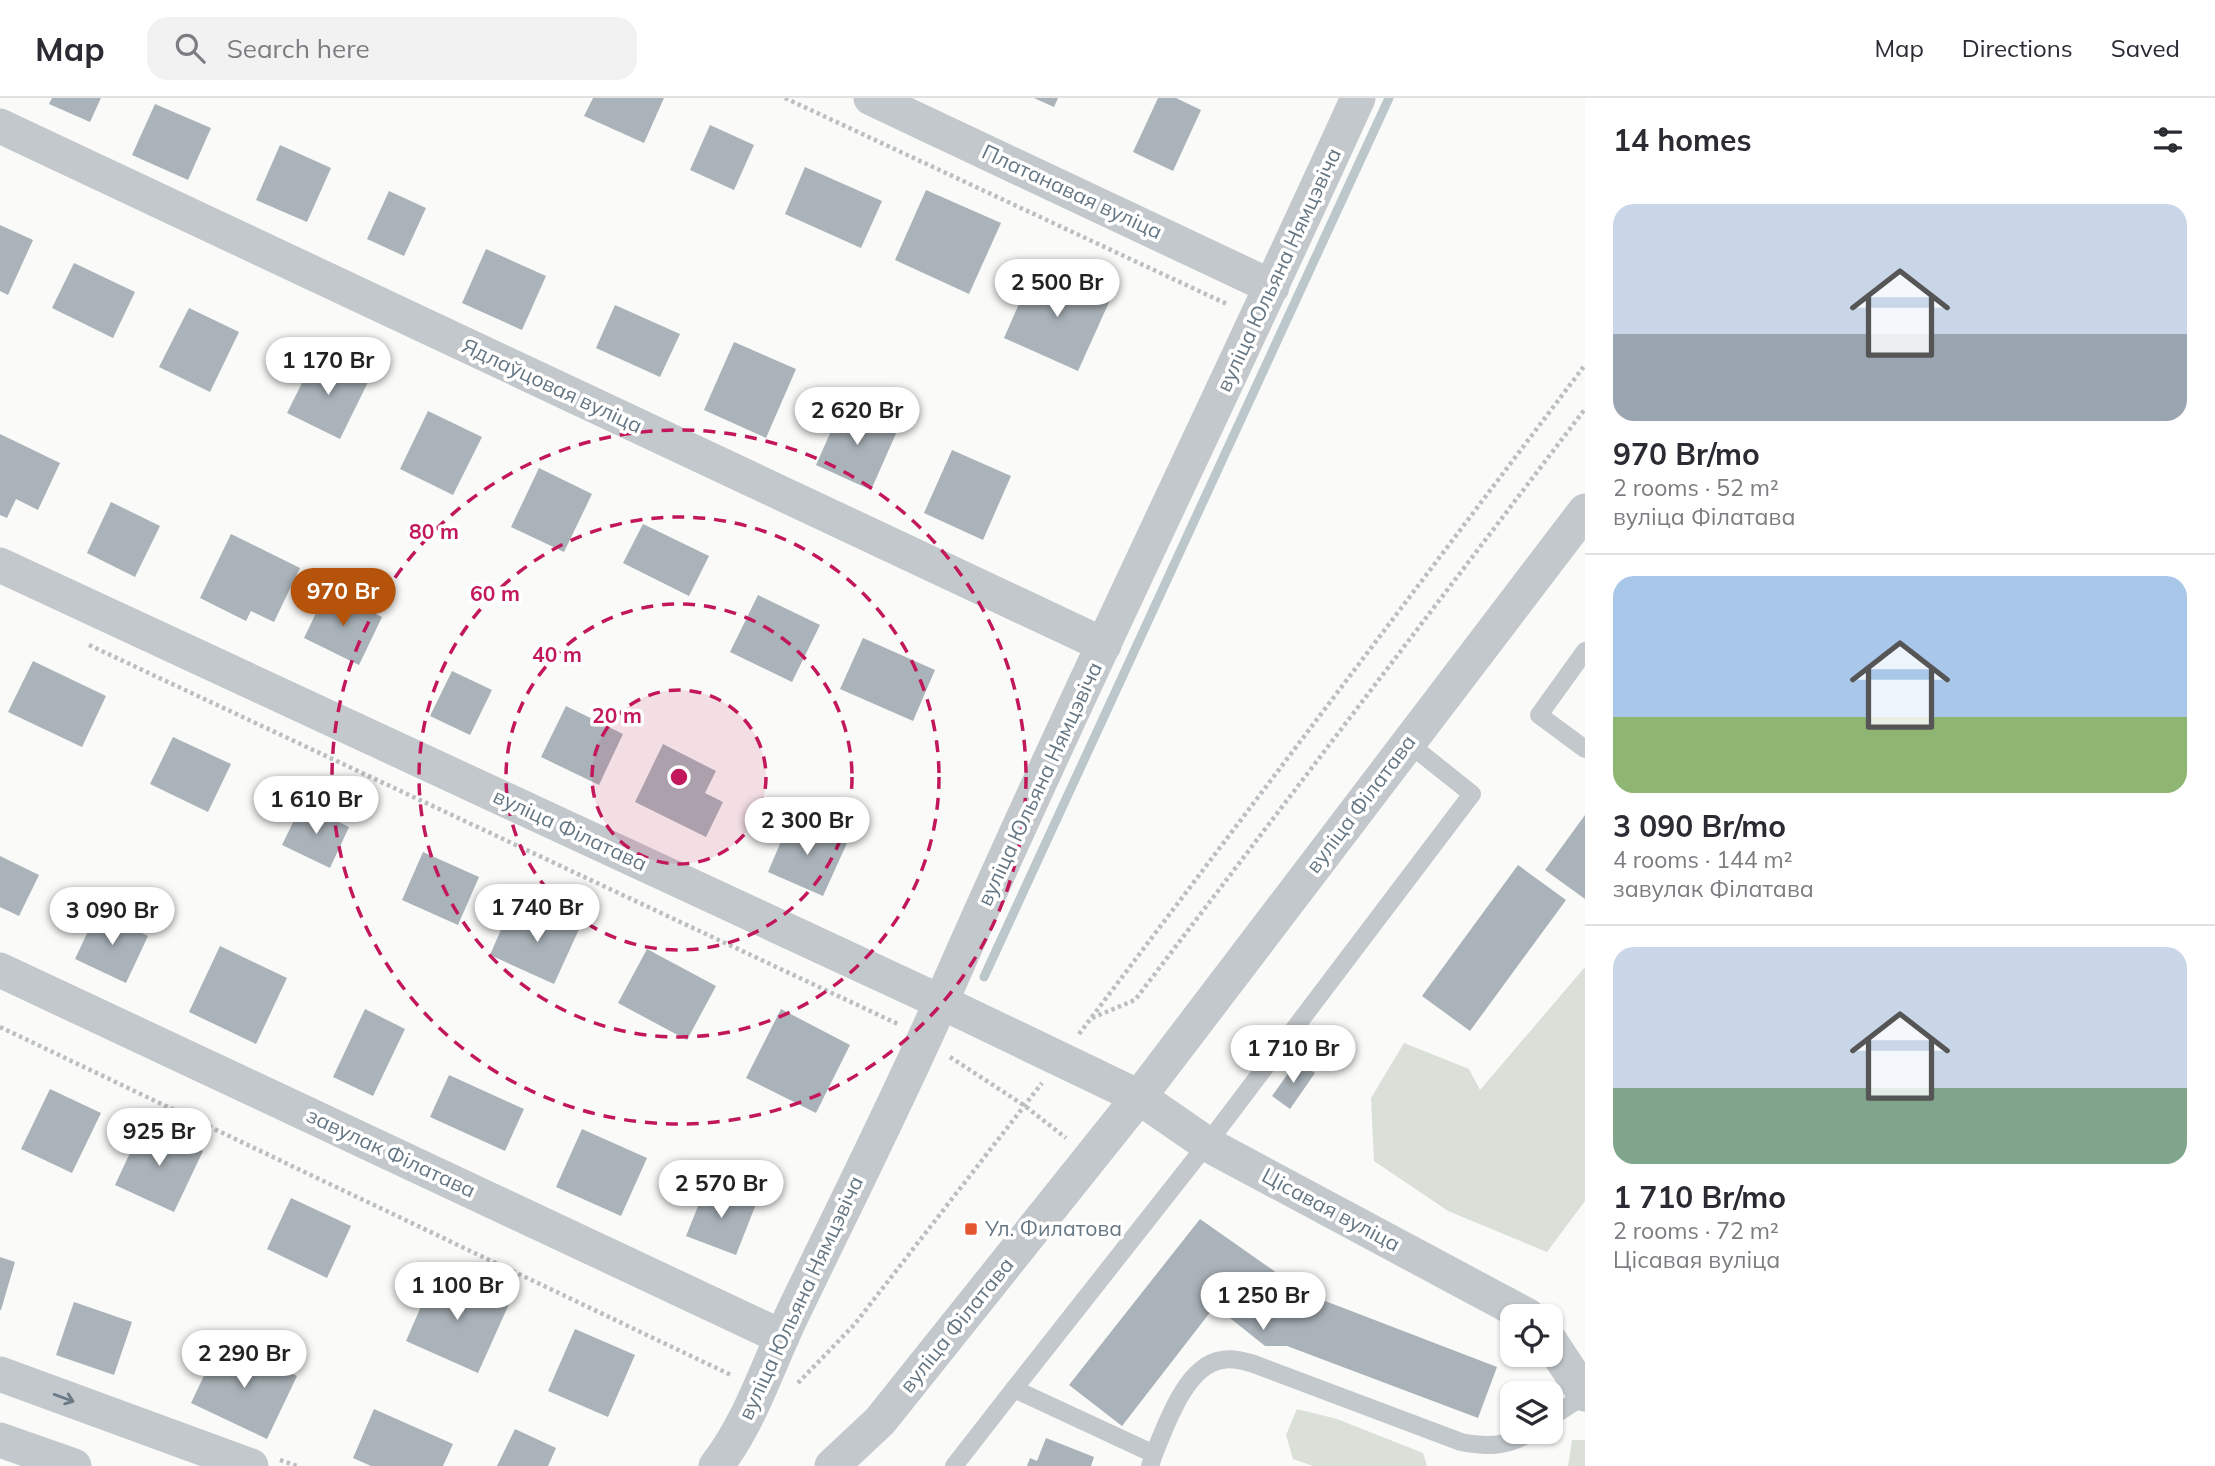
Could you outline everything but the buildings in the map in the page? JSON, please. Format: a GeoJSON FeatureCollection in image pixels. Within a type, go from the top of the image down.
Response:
{"type":"FeatureCollection","features":[{"type":"Feature","properties":{"kind":"street","name":"Платанавая вуліца"},"geometry":{"type":"LineString","coordinates":[[871,98],[1272,287]]}},
{"type":"Feature","properties":{"kind":"street","name":"вуліца Юльяна Нямцэвіча"},"geometry":{"type":"LineString","coordinates":[[716,1466],[732,1445],[924,1041],[1357,98]]}},
{"type":"Feature","properties":{"kind":"street","name":"Ядлаўцовая вуліца"},"geometry":{"type":"LineString","coordinates":[[0,127],[1104,645]]}},
{"type":"Feature","properties":{"kind":"street","name":"вуліца Філатава"},"geometry":{"type":"LineString","coordinates":[[833,1466],[880,1421],[1139,1097],[1585,511]]}},
{"type":"Feature","properties":{"kind":"street","name":"вуліца Філатава"},"geometry":{"type":"LineString","coordinates":[[0,565],[1139,1097]]}},
{"type":"Feature","properties":{"kind":"street","name":"завулак Філатава"},"geometry":{"type":"LineString","coordinates":[[0,970],[782,1336]]}},
{"type":"Feature","properties":{"kind":"street","name":"Цісавая вуліца"},"geometry":{"type":"LineString","coordinates":[[1139,1097],[1207,1143],[1506,1304]]}},
{"type":"Feature","properties":{"kind":"street"},"geometry":{"type":"LineString","coordinates":[[1563,1361],[1585,1394]]}},
{"type":"Feature","properties":{"kind":"street"},"geometry":{"type":"LineString","coordinates":[[0,1374],[251,1466]]}},
{"type":"Feature","properties":{"kind":"street"},"geometry":{"type":"LineString","coordinates":[[0,1440],[74,1466]]}},
{"type":"Feature","properties":{"kind":"lane"},"geometry":{"type":"LineString","coordinates":[[1585,651],[1539,715],[1585,749]]}},
{"type":"Feature","properties":{"kind":"lane"},"geometry":{"type":"LineString","coordinates":[[954,1466],[1207,1143],[1472,794],[1408,743]]}},
{"type":"Feature","properties":{"kind":"lane"},"geometry":{"type":"LineString","coordinates":[[1014,1389],[1152,1460],[1166,1423],[1194,1376],[1206,1366],[1220,1360],[1237,1359],[1461,1443],[1481,1446],[1504,1444]]}},
{"type":"Feature","properties":{"kind":"lane"},"geometry":{"type":"LineString","coordinates":[[1563,1409],[1585,1394]]}},
{"type":"Feature","properties":{"kind":"path"},"geometry":{"type":"LineString","coordinates":[[785,98],[1229,305]]}},
{"type":"Feature","properties":{"kind":"path"},"geometry":{"type":"LineString","coordinates":[[0,1027],[785,1397],[854,1325],[1091,1018],[1585,365]]}},
{"type":"Feature","properties":{"kind":"path"},"geometry":{"type":"LineString","coordinates":[[1091,1018],[1135,1000],[1585,409]]}},
{"type":"Feature","properties":{"kind":"path"},"geometry":{"type":"LineString","coordinates":[[88,644],[896,1022]]}},
{"type":"Feature","properties":{"kind":"shaded area"},"geometry":{"type":"Polygon","coordinates":[[[1585,967],[1585,1201],[1547,1252],[1448,1211],[1374,1161],[1371,1098],[1404,1043],[1469,1069],[1480,1090],[1585,967]]]}},
{"type":"Feature","properties":{"kind":"shaded area"},"geometry":{"type":"Polygon","coordinates":[[[1297,1409],[1337,1419],[1423,1453],[1427,1466],[1313,1466],[1293,1459],[1286,1435],[1297,1409]]]}},
{"type":"Feature","properties":{"kind":"shaded area"},"geometry":{"type":"Polygon","coordinates":[[[1572,1440],[1585,1440],[1585,1466],[1568,1466],[1572,1440]]]}},
{"type":"Feature","properties":{"kind":"waterway"},"geometry":{"type":"LineString","coordinates":[[984,977],[1389,98]]}},
{"type":"Feature","properties":{"kind":"place","name":"Ул. Филатова"},"geometry":{"type":"Point","coordinates":[971,1229]}}]}
